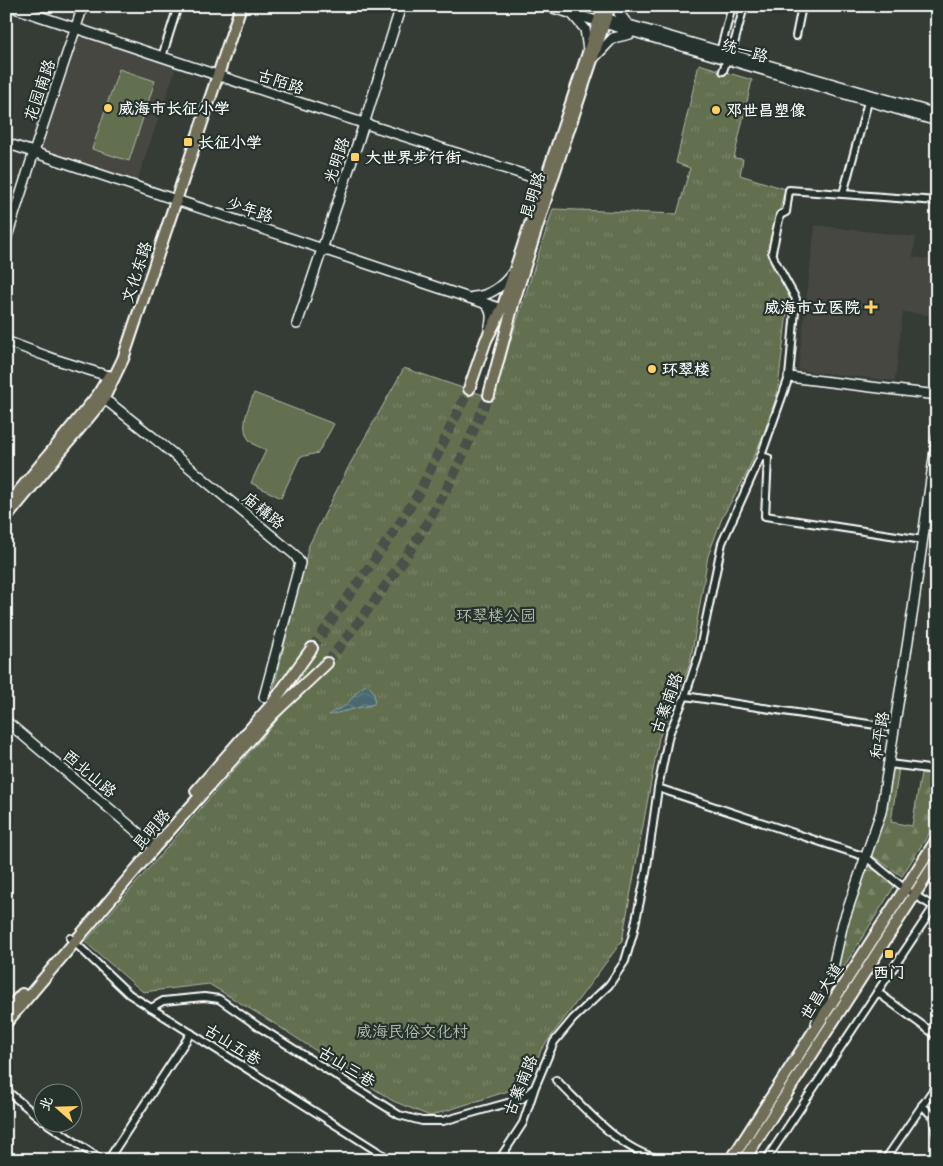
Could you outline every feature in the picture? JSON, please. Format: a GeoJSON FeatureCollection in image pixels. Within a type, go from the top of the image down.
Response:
{"type":"FeatureCollection","features":[{"type":"Feature","properties":{"kind":"main road"},"geometry":{"type":"LineString","coordinates":[[216,76],[236,6]]}},
{"type":"Feature","properties":{"kind":"main road","name":"文化东路"},"geometry":{"type":"LineString","coordinates":[[6,518],[100,398],[123,359],[174,199],[241,6]]}},
{"type":"Feature","properties":{"kind":"main road","name":"昆明路"},"geometry":{"type":"LineString","coordinates":[[602,20],[603,6]]}},
{"type":"Feature","properties":{"kind":"main road","name":"昆明路"},"geometry":{"type":"LineString","coordinates":[[469,389],[486,340],[502,309],[544,181],[602,20],[610,6]]}},
{"type":"Feature","properties":{"kind":"main road","name":"昆明路"},"geometry":{"type":"LineString","coordinates":[[489,395],[514,301],[590,55]]}},
{"type":"Feature","properties":{"kind":"main road"},"geometry":{"type":"LineString","coordinates":[[6,507],[100,398],[108,376],[118,357],[174,199]]}},
{"type":"Feature","properties":{"kind":"main road"},"geometry":{"type":"LineString","coordinates":[[486,340],[488,346],[492,349],[501,349]]}},
{"type":"Feature","properties":{"kind":"main road","name":"昆明路"},"geometry":{"type":"LineString","coordinates":[[6,1023],[72,940],[272,704],[312,648]]}},
{"type":"Feature","properties":{"kind":"main road","name":"昆明路"},"geometry":{"type":"LineString","coordinates":[[153,845],[278,709],[327,663]]}},
{"type":"Feature","properties":{"kind":"main road","name":"世昌大道"},"geometry":{"type":"LineString","coordinates":[[731,1160],[937,839]]}},
{"type":"Feature","properties":{"kind":"main road","name":"世昌大道"},"geometry":{"type":"LineString","coordinates":[[744,1160],[937,860]]}},
{"type":"Feature","properties":{"kind":"main road","name":"昆明路"},"geometry":{"type":"LineString","coordinates":[[6,1012],[72,940]]}},
{"type":"Feature","properties":{"kind":"street","name":"古陌路"},"geometry":{"type":"LineString","coordinates":[[9,6],[76,27],[216,76],[544,181]]}},
{"type":"Feature","properties":{"kind":"street","name":"花园南路"},"geometry":{"type":"LineString","coordinates":[[6,240],[83,6]]}},
{"type":"Feature","properties":{"kind":"street"},"geometry":{"type":"LineString","coordinates":[[162,57],[178,6]]}},
{"type":"Feature","properties":{"kind":"street","name":"光明路"},"geometry":{"type":"LineString","coordinates":[[298,324],[401,6]]}},
{"type":"Feature","properties":{"kind":"street","name":"统一路"},"geometry":{"type":"LineString","coordinates":[[546,6],[572,9],[631,29],[869,98],[937,114]]}},
{"type":"Feature","properties":{"kind":"street"},"geometry":{"type":"LineString","coordinates":[[583,6],[572,9],[585,30],[590,55],[613,38],[631,29],[619,13],[617,6]]}},
{"type":"Feature","properties":{"kind":"street"},"geometry":{"type":"LineString","coordinates":[[720,52],[732,6]]}},
{"type":"Feature","properties":{"kind":"street"},"geometry":{"type":"LineString","coordinates":[[720,52],[734,44],[744,6]]}},
{"type":"Feature","properties":{"kind":"street"},"geometry":{"type":"LineString","coordinates":[[796,36],[802,6]]}},
{"type":"Feature","properties":{"kind":"street","name":"统一路"},"geometry":{"type":"LineString","coordinates":[[631,29],[720,52],[937,121]]}},
{"type":"Feature","properties":{"kind":"street"},"geometry":{"type":"LineString","coordinates":[[724,71],[726,62]]}},
{"type":"Feature","properties":{"kind":"street"},"geometry":{"type":"LineString","coordinates":[[869,98],[843,194],[937,201]]}},
{"type":"Feature","properties":{"kind":"street","name":"少年路"},"geometry":{"type":"LineString","coordinates":[[6,143],[502,309]]}},
{"type":"Feature","properties":{"kind":"street","name":"古寨南路"},"geometry":{"type":"LineString","coordinates":[[499,1160],[523,1123],[535,1087],[554,1042],[573,1019],[609,985],[624,961],[633,934],[646,873],[658,788],[669,734],[698,658],[722,543],[762,456],[789,377],[796,298],[775,261],[772,252],[780,215],[786,212],[789,190],[843,194]]}},
{"type":"Feature","properties":{"kind":"street"},"geometry":{"type":"LineString","coordinates":[[469,298],[488,295],[508,278],[517,265]]}},
{"type":"Feature","properties":{"kind":"street"},"geometry":{"type":"LineString","coordinates":[[502,309],[508,308],[514,301]]}},
{"type":"Feature","properties":{"kind":"street"},"geometry":{"type":"LineString","coordinates":[[484,303],[490,308],[492,315],[486,340]]}},
{"type":"Feature","properties":{"kind":"street"},"geometry":{"type":"LineString","coordinates":[[6,341],[108,376]]}},
{"type":"Feature","properties":{"kind":"street"},"geometry":{"type":"LineString","coordinates":[[789,377],[937,395]]}},
{"type":"Feature","properties":{"kind":"street","name":"庙耩路"},"geometry":{"type":"LineString","coordinates":[[100,398],[147,433],[296,555],[300,563],[264,697]]}},
{"type":"Feature","properties":{"kind":"street","name":"和平路"},"geometry":{"type":"LineString","coordinates":[[814,1029],[832,972],[843,924],[881,812],[937,436]]}},
{"type":"Feature","properties":{"kind":"street"},"geometry":{"type":"LineString","coordinates":[[762,456],[768,458],[765,516],[923,540]]}},
{"type":"Feature","properties":{"kind":"street"},"geometry":{"type":"LineString","coordinates":[[685,696],[895,728]]}},
{"type":"Feature","properties":{"kind":"street","name":"西北山路"},"geometry":{"type":"LineString","coordinates":[[6,721],[153,845]]}},
{"type":"Feature","properties":{"kind":"street"},"geometry":{"type":"LineString","coordinates":[[889,764],[937,770]]}},
{"type":"Feature","properties":{"kind":"street"},"geometry":{"type":"LineString","coordinates":[[658,788],[866,857],[915,895],[935,904],[766,1160]]}},
{"type":"Feature","properties":{"kind":"street","name":"古山五巷"},"geometry":{"type":"LineString","coordinates":[[72,940],[129,994],[391,1160]]}},
{"type":"Feature","properties":{"kind":"street"},"geometry":{"type":"LineString","coordinates":[[877,992],[937,1036]]}},
{"type":"Feature","properties":{"kind":"street","name":"古山三巷"},"geometry":{"type":"LineString","coordinates":[[152,1008],[163,1001],[204,997],[219,999],[259,1027],[399,1115],[422,1121],[443,1122],[513,1102],[522,1099],[535,1087]]}},
{"type":"Feature","properties":{"kind":"street"},"geometry":{"type":"LineString","coordinates":[[814,1029],[824,1036]]}},
{"type":"Feature","properties":{"kind":"street"},"geometry":{"type":"LineString","coordinates":[[108,1160],[191,1033]]}},
{"type":"Feature","properties":{"kind":"street"},"geometry":{"type":"LineString","coordinates":[[556,1080],[620,1141],[654,1158],[665,1160]]}},
{"type":"Feature","properties":{"kind":"street"},"geometry":{"type":"LineString","coordinates":[[884,1160],[937,1084]]}},
{"type":"Feature","properties":{"kind":"street"},"geometry":{"type":"LineString","coordinates":[[6,1090],[32,1112]]}},
{"type":"Feature","properties":{"kind":"street"},"geometry":{"type":"LineString","coordinates":[[922,1105],[933,1117],[937,1137]]}},
{"type":"Feature","properties":{"kind":"street"},"geometry":{"type":"LineString","coordinates":[[63,1134],[102,1160]]}},
{"type":"Feature","properties":{"kind":"shaded area","name":"威海市长征小学"},"geometry":{"type":"Polygon","coordinates":[[[78,35],[176,68],[137,181],[39,147],[78,35]]]}},
{"type":"Feature","properties":{"kind":"shaded area","name":"威海市立医院"},"geometry":{"type":"Polygon","coordinates":[[[815,225],[916,237],[913,257],[937,260],[935,316],[903,312],[895,381],[798,370],[815,225]]]}},
{"type":"Feature","properties":{"kind":"shaded area"},"geometry":{"type":"Polygon","coordinates":[[[937,511],[937,553],[930,552],[937,511]]]}},
{"type":"Feature","properties":{"kind":"green space","name":"环翠楼公园"},"geometry":{"type":"Polygon","coordinates":[[[699,64],[752,80],[734,158],[743,159],[740,175],[785,189],[769,251],[789,296],[777,395],[764,433],[745,477],[722,518],[708,556],[690,664],[659,738],[622,941],[541,1050],[527,1085],[430,1116],[393,1101],[275,1024],[209,984],[143,992],[85,942],[286,710],[273,691],[309,545],[350,464],[404,368],[492,398],[553,209],[677,214],[690,168],[676,163],[699,64]]]}},
{"type":"Feature","properties":{"kind":"green space"},"geometry":{"type":"Polygon","coordinates":[[[119,69],[155,81],[129,161],[92,149],[119,69]]]}},
{"type":"Feature","properties":{"kind":"green space"},"geometry":{"type":"Polygon","coordinates":[[[254,393],[334,424],[318,453],[300,457],[281,498],[251,483],[266,450],[255,445],[246,434],[245,420],[254,393]]]}},
{"type":"Feature","properties":{"kind":"green space"},"geometry":{"type":"Polygon","coordinates":[[[892,767],[899,768],[891,822],[912,826],[921,773],[937,776],[937,821],[902,876],[871,855],[882,822],[892,767]]]}},
{"type":"Feature","properties":{"kind":"green space"},"geometry":{"type":"Polygon","coordinates":[[[868,862],[895,885],[842,970],[837,968],[847,925],[868,862]]]}},
{"type":"Feature","properties":{"kind":"water"},"geometry":{"type":"Polygon","coordinates":[[[367,685],[374,693],[374,704],[329,715],[341,708],[360,689],[367,685]]]}},
{"type":"Feature","properties":{"kind":"tunnel"},"geometry":{"type":"LineString","coordinates":[[312,648],[396,529],[420,491],[469,389]]}},
{"type":"Feature","properties":{"kind":"tunnel"},"geometry":{"type":"LineString","coordinates":[[327,663],[385,586],[425,527],[452,479],[489,395]]}},
{"type":"Feature","properties":{"kind":"place","name":"威海市长征小学"},"geometry":{"type":"Point","coordinates":[108,108]}},
{"type":"Feature","properties":{"kind":"place","name":"邓世昌塑像"},"geometry":{"type":"Point","coordinates":[716,110]}},
{"type":"Feature","properties":{"kind":"place","name":"长征小学"},"geometry":{"type":"Point","coordinates":[188,142]}},
{"type":"Feature","properties":{"kind":"place","name":"大世界步行街"},"geometry":{"type":"Point","coordinates":[355,157]}},
{"type":"Feature","properties":{"kind":"place","name":"威海市立医院"},"geometry":{"type":"Point","coordinates":[871,307]}},
{"type":"Feature","properties":{"kind":"place","name":"环翠楼"},"geometry":{"type":"Point","coordinates":[652,369]}},
{"type":"Feature","properties":{"kind":"place","name":"西门"},"geometry":{"type":"Point","coordinates":[889,954]}},
{"type":"Feature","properties":{"kind":"park label","name":"威海民俗文化村"},"geometry":{"type":"Point","coordinates":[412,1031]}}]}
